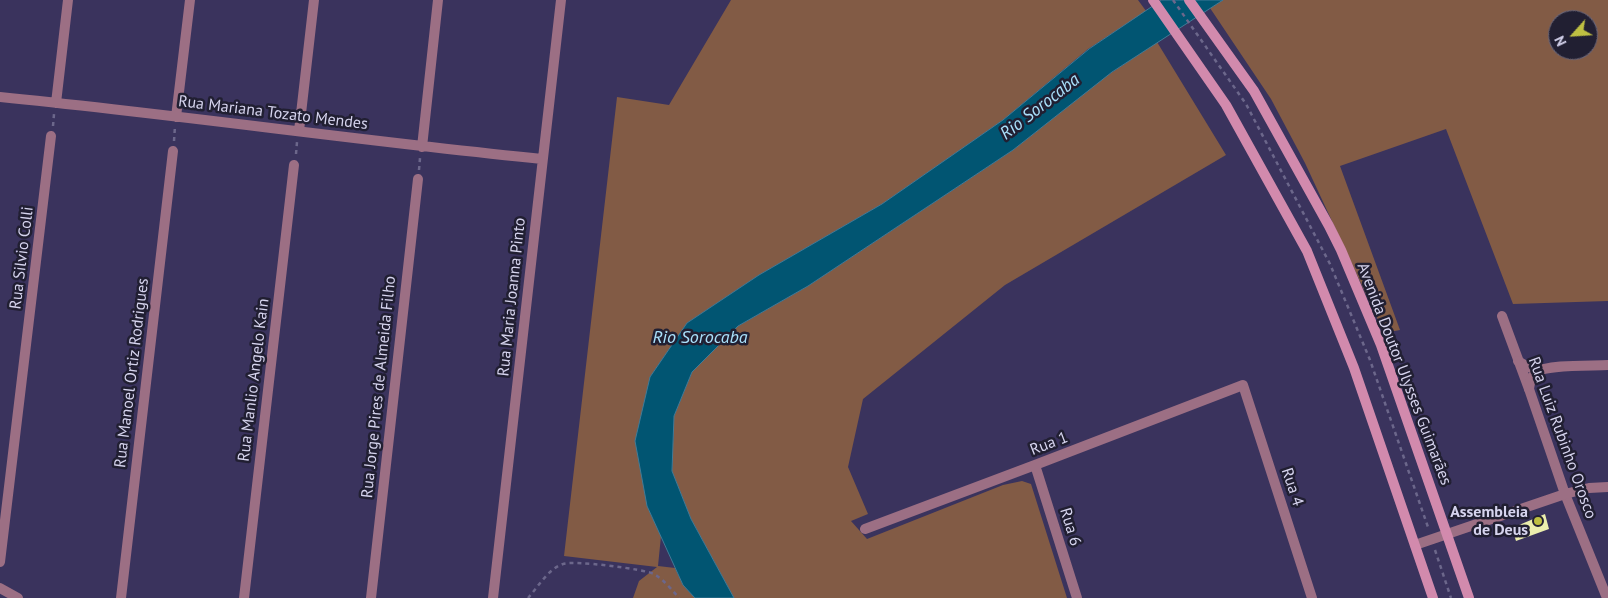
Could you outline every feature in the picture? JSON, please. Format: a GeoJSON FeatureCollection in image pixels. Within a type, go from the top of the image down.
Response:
{"type":"FeatureCollection","features":[{"type":"Feature","properties":{"kind":"main road"},"geometry":{"type":"LineString","coordinates":[[1153,0],[1226,105],[1303,243],[1354,368],[1433,598]]}},
{"type":"Feature","properties":{"kind":"main road","name":"Avenida Doutor Ulysses Guimarães"},"geometry":{"type":"LineString","coordinates":[[1189,0],[1254,91],[1329,226],[1380,345],[1469,598]]}},
{"type":"Feature","properties":{"kind":"street"},"geometry":{"type":"LineString","coordinates":[[56,103],[68,0]]}},
{"type":"Feature","properties":{"kind":"street"},"geometry":{"type":"LineString","coordinates":[[176,117],[190,0]]}},
{"type":"Feature","properties":{"kind":"street"},"geometry":{"type":"LineString","coordinates":[[299,131],[314,0]]}},
{"type":"Feature","properties":{"kind":"street"},"geometry":{"type":"LineString","coordinates":[[422,146],[438,0]]}},
{"type":"Feature","properties":{"kind":"street","name":"Rua Maria Joanna Pinto"},"geometry":{"type":"LineString","coordinates":[[493,598],[561,0]]}},
{"type":"Feature","properties":{"kind":"street","name":"Rua Mariana Tozato Mendes"},"geometry":{"type":"LineString","coordinates":[[0,97],[542,159]]}},
{"type":"Feature","properties":{"kind":"street","name":"Rua Silvio Colli"},"geometry":{"type":"LineString","coordinates":[[0,562],[51,136]]}},
{"type":"Feature","properties":{"kind":"street","name":"Rua Manoel Ortiz Rodrigues"},"geometry":{"type":"LineString","coordinates":[[121,598],[173,151]]}},
{"type":"Feature","properties":{"kind":"street","name":"Rua Manlio Angelo Kain"},"geometry":{"type":"LineString","coordinates":[[244,598],[294,165]]}},
{"type":"Feature","properties":{"kind":"street","name":"Rua Jorge Pires de Almeida Filho"},"geometry":{"type":"LineString","coordinates":[[370,598],[418,179]]}},
{"type":"Feature","properties":{"kind":"street","name":"Rua Luiz Rubinho Orosco"},"geometry":{"type":"LineString","coordinates":[[1502,316],[1565,494],[1606,598]]}},
{"type":"Feature","properties":{"kind":"street"},"geometry":{"type":"LineString","coordinates":[[1518,361],[1528,367],[1542,369],[1608,365]]}},
{"type":"Feature","properties":{"kind":"street"},"geometry":{"type":"LineString","coordinates":[[1529,389],[1532,376],[1542,369]]}},
{"type":"Feature","properties":{"kind":"street","name":"Rua 1"},"geometry":{"type":"LineString","coordinates":[[865,528],[1243,385]]}},
{"type":"Feature","properties":{"kind":"street","name":"Rua 4"},"geometry":{"type":"LineString","coordinates":[[1243,385],[1312,598]]}},
{"type":"Feature","properties":{"kind":"street","name":"Rua 6"},"geometry":{"type":"LineString","coordinates":[[1035,465],[1077,598]]}},
{"type":"Feature","properties":{"kind":"street"},"geometry":{"type":"LineString","coordinates":[[1415,545],[1565,494],[1589,488],[1608,487]]}},
{"type":"Feature","properties":{"kind":"street"},"geometry":{"type":"LineString","coordinates":[[0,588],[18,598]]}},
{"type":"Feature","properties":{"kind":"path"},"geometry":{"type":"LineString","coordinates":[[1173,0],[1246,104]]}},
{"type":"Feature","properties":{"kind":"path"},"geometry":{"type":"LineString","coordinates":[[51,136],[56,103]]}},
{"type":"Feature","properties":{"kind":"path"},"geometry":{"type":"LineString","coordinates":[[173,151],[176,117]]}},
{"type":"Feature","properties":{"kind":"path"},"geometry":{"type":"LineString","coordinates":[[294,165],[299,131]]}},
{"type":"Feature","properties":{"kind":"path"},"geometry":{"type":"LineString","coordinates":[[418,179],[422,146]]}},
{"type":"Feature","properties":{"kind":"path"},"geometry":{"type":"LineString","coordinates":[[528,598],[550,572],[564,563],[629,567],[654,574],[679,598]]}},
{"type":"Feature","properties":{"kind":"path"},"geometry":{"type":"LineString","coordinates":[[1441,566],[1451,598]]}},
{"type":"Feature","properties":{"kind":"shaded area"},"geometry":{"type":"Polygon","coordinates":[[[731,0],[1138,0],[1146,11],[1088,49],[1003,120],[882,204],[759,275],[687,323],[650,377],[647,506],[661,536],[658,566],[675,568],[683,585],[695,598],[633,598],[639,581],[657,567],[564,556],[617,97],[669,105],[731,0]]]}},
{"type":"Feature","properties":{"kind":"shaded area"},"geometry":{"type":"Polygon","coordinates":[[[1223,0],[1608,0],[1608,301],[1513,304],[1446,129],[1340,166],[1400,330],[1384,333],[1305,163],[1271,99],[1210,8],[1223,0]]]}},
{"type":"Feature","properties":{"kind":"shaded area"},"geometry":{"type":"Polygon","coordinates":[[[1157,42],[1226,155],[1005,285],[863,399],[848,467],[868,514],[851,521],[867,539],[1003,485],[1022,481],[1031,484],[1067,598],[734,598],[691,519],[672,471],[674,416],[692,372],[738,326],[808,286],[1013,150],[1105,77],[1157,42]]]}},
{"type":"Feature","properties":{"kind":"water","name":"Rio Sorocaba"},"geometry":{"type":"Polygon","coordinates":[[[1162,0],[1223,0],[1112,72],[1013,150],[808,286],[738,326],[692,372],[674,416],[672,471],[691,519],[734,598],[695,598],[683,585],[647,506],[635,441],[650,377],[687,323],[759,275],[882,204],[1003,120],[1089,49],[1162,0]]]}},
{"type":"Feature","properties":{"kind":"building","name":"Assembleia de Deus"},"geometry":{"type":"Polygon","coordinates":[[[1545,514],[1549,529],[1516,541],[1512,528],[1545,514]]]}},
{"type":"Feature","properties":{"kind":"place","name":"Assembleia de Deus"},"geometry":{"type":"Point","coordinates":[1538,521]}}]}
